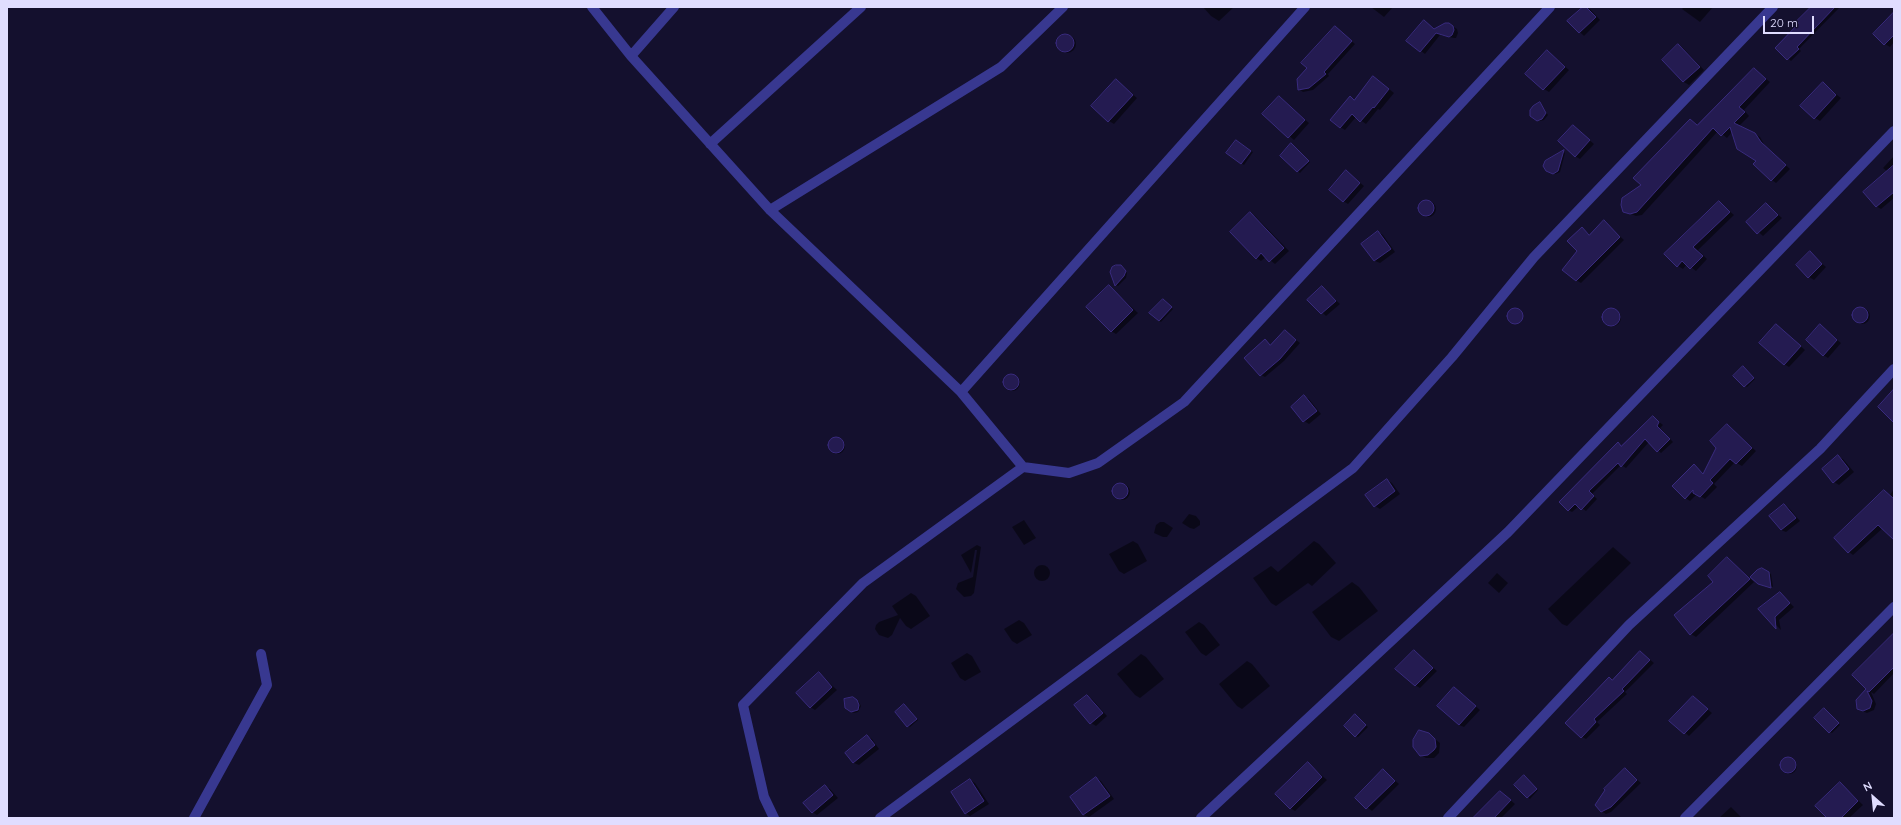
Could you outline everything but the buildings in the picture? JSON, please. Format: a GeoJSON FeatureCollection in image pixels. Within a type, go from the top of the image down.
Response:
{"type":"FeatureCollection","features":[{"type":"Feature","properties":{"kind":"street"},"geometry":{"type":"LineString","coordinates":[[592,7],[631,56],[770,210],[961,392],[1023,468]]}},
{"type":"Feature","properties":{"kind":"street"},"geometry":{"type":"LineString","coordinates":[[631,56],[674,7]]}},
{"type":"Feature","properties":{"kind":"street"},"geometry":{"type":"LineString","coordinates":[[710,144],[861,7]]}},
{"type":"Feature","properties":{"kind":"street"},"geometry":{"type":"LineString","coordinates":[[770,210],[1001,67],[1063,7]]}},
{"type":"Feature","properties":{"kind":"street"},"geometry":{"type":"LineString","coordinates":[[961,392],[1305,7]]}},
{"type":"Feature","properties":{"kind":"street"},"geometry":{"type":"LineString","coordinates":[[774,818],[764,797],[743,705],[863,583],[1023,468],[1069,473],[1098,463],[1184,402],[1550,7]]}},
{"type":"Feature","properties":{"kind":"street"},"geometry":{"type":"LineString","coordinates":[[880,818],[1353,468],[1452,357],[1534,257],[1772,7]]}},
{"type":"Feature","properties":{"kind":"street"},"geometry":{"type":"LineString","coordinates":[[1201,818],[1508,532],[1894,131]]}},
{"type":"Feature","properties":{"kind":"street"},"geometry":{"type":"LineString","coordinates":[[1448,818],[1629,625],[1820,449],[1894,369]]}},
{"type":"Feature","properties":{"kind":"street"},"geometry":{"type":"LineString","coordinates":[[1685,818],[1894,607]]}},
{"type":"Feature","properties":{"kind":"street"},"geometry":{"type":"LineString","coordinates":[[194,818],[267,685],[261,654]]}}]}
